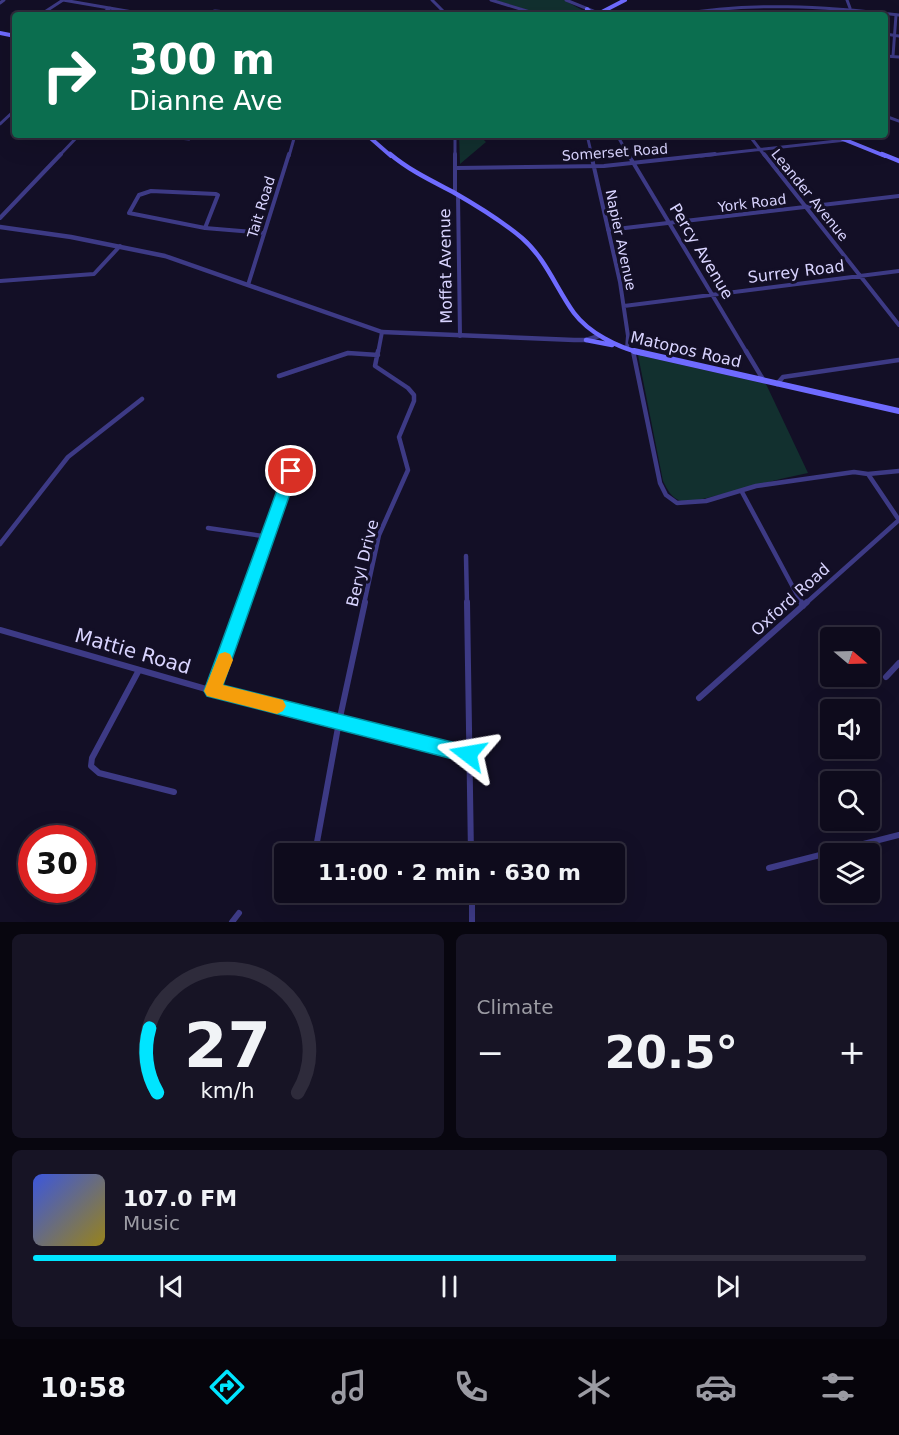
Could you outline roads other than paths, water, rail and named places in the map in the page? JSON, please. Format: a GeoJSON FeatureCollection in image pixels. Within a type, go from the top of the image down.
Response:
{"type":"FeatureCollection","features":[{"type":"Feature","properties":{"kind":"main road"},"geometry":{"type":"LineString","coordinates":[[599,12],[625,0]]}},
{"type":"Feature","properties":{"kind":"main road"},"geometry":{"type":"LineString","coordinates":[[587,9],[592,12]]}},
{"type":"Feature","properties":{"kind":"main road","name":"Matopos Road"},"geometry":{"type":"LineString","coordinates":[[371,138],[407,169],[456,194],[515,232],[534,249],[575,314],[599,336],[630,350],[899,411]]}},
{"type":"Feature","properties":{"kind":"main road"},"geometry":{"type":"LineString","coordinates":[[841,138],[899,160]]}},
{"type":"Feature","properties":{"kind":"main road"},"geometry":{"type":"LineString","coordinates":[[586,340],[619,346]]}},
{"type":"Feature","properties":{"kind":"street"},"geometry":{"type":"LineString","coordinates":[[0,3],[4,0]]}},
{"type":"Feature","properties":{"kind":"street"},"geometry":{"type":"LineString","coordinates":[[45,12],[63,0],[133,12]]}},
{"type":"Feature","properties":{"kind":"street"},"geometry":{"type":"LineString","coordinates":[[432,0],[444,12]]}},
{"type":"Feature","properties":{"kind":"street"},"geometry":{"type":"LineString","coordinates":[[491,0],[530,12]]}},
{"type":"Feature","properties":{"kind":"street"},"geometry":{"type":"LineString","coordinates":[[569,0],[587,9]]}},
{"type":"Feature","properties":{"kind":"street"},"geometry":{"type":"LineString","coordinates":[[847,0],[850,8]]}},
{"type":"Feature","properties":{"kind":"street"},"geometry":{"type":"LineString","coordinates":[[691,12],[731,5],[850,8],[877,12]]}},
{"type":"Feature","properties":{"kind":"street"},"geometry":{"type":"LineString","coordinates":[[104,12],[110,8]]}},
{"type":"Feature","properties":{"kind":"street"},"geometry":{"type":"LineString","coordinates":[[211,12],[227,12]]}},
{"type":"Feature","properties":{"kind":"street"},"geometry":{"type":"LineString","coordinates":[[893,56],[897,15]]}},
{"type":"Feature","properties":{"kind":"street"},"geometry":{"type":"LineString","coordinates":[[888,35],[899,36]]}},
{"type":"Feature","properties":{"kind":"street"},"geometry":{"type":"LineString","coordinates":[[888,56],[899,57]]}},
{"type":"Feature","properties":{"kind":"street"},"geometry":{"type":"LineString","coordinates":[[0,124],[12,113]]}},
{"type":"Feature","properties":{"kind":"street"},"geometry":{"type":"LineString","coordinates":[[0,118],[5,119]]}},
{"type":"Feature","properties":{"kind":"street"},"geometry":{"type":"LineString","coordinates":[[0,218],[76,138]]}},
{"type":"Feature","properties":{"kind":"street"},"geometry":{"type":"LineString","coordinates":[[179,138],[189,139]]}},
{"type":"Feature","properties":{"kind":"street","name":"Tait Road"},"geometry":{"type":"LineString","coordinates":[[248,285],[294,138]]}},
{"type":"Feature","properties":{"kind":"street","name":"Moffat Avenue"},"geometry":{"type":"LineString","coordinates":[[455,138],[460,336]]}},
{"type":"Feature","properties":{"kind":"street","name":"Napier Avenue"},"geometry":{"type":"LineString","coordinates":[[588,138],[624,306],[630,350],[660,483],[666,495],[672,501],[682,504],[742,492],[756,486],[854,472],[868,474],[899,471]]}},
{"type":"Feature","properties":{"kind":"street","name":"Percy Avenue"},"geometry":{"type":"LineString","coordinates":[[619,138],[764,381]]}},
{"type":"Feature","properties":{"kind":"street","name":"Leander Avenue"},"geometry":{"type":"LineString","coordinates":[[751,138],[899,325]]}},
{"type":"Feature","properties":{"kind":"street","name":"Somerset Road"},"geometry":{"type":"LineString","coordinates":[[457,168],[594,166],[846,140]]}},
{"type":"Feature","properties":{"kind":"street"},"geometry":{"type":"LineString","coordinates":[[206,228],[218,195],[216,194],[151,191],[139,195],[129,213],[206,228],[264,233]]}},
{"type":"Feature","properties":{"kind":"street","name":"York Road"},"geometry":{"type":"LineString","coordinates":[[608,230],[899,196]]}},
{"type":"Feature","properties":{"kind":"street"},"geometry":{"type":"LineString","coordinates":[[0,227],[120,246],[172,258],[382,332],[412,335],[586,340],[599,336]]}},
{"type":"Feature","properties":{"kind":"street"},"geometry":{"type":"LineString","coordinates":[[0,281],[94,274],[120,246]]}},
{"type":"Feature","properties":{"kind":"street","name":"Surrey Road"},"geometry":{"type":"LineString","coordinates":[[624,306],[899,271]]}},
{"type":"Feature","properties":{"kind":"street"},"geometry":{"type":"LineString","coordinates":[[279,376],[348,353],[378,355],[382,332]]}},
{"type":"Feature","properties":{"kind":"street","name":"Beryl Drive"},"geometry":{"type":"LineString","coordinates":[[339,722],[379,535],[408,470],[401,450],[400,434],[413,407],[414,395],[408,388],[377,369],[375,366],[378,355]]}},
{"type":"Feature","properties":{"kind":"street"},"geometry":{"type":"LineString","coordinates":[[777,384],[783,377],[899,360]]}},
{"type":"Feature","properties":{"kind":"street"},"geometry":{"type":"LineString","coordinates":[[0,544],[68,457],[142,399]]}},
{"type":"Feature","properties":{"kind":"street"},"geometry":{"type":"LineString","coordinates":[[213,691],[291,471]]}},
{"type":"Feature","properties":{"kind":"street","name":"Oxford Road"},"geometry":{"type":"LineString","coordinates":[[699,698],[899,520],[868,474]]}},
{"type":"Feature","properties":{"kind":"street"},"geometry":{"type":"LineString","coordinates":[[742,492],[803,606]]}},
{"type":"Feature","properties":{"kind":"street"},"geometry":{"type":"LineString","coordinates":[[208,528],[269,537]]}},
{"type":"Feature","properties":{"kind":"street"},"geometry":{"type":"LineString","coordinates":[[466,556],[471,843]]}},
{"type":"Feature","properties":{"kind":"street","name":"Mattie Road"},"geometry":{"type":"LineString","coordinates":[[0,630],[213,691],[468,754]]}},
{"type":"Feature","properties":{"kind":"street"},"geometry":{"type":"LineString","coordinates":[[886,676],[899,663]]}},
{"type":"Feature","properties":{"kind":"street"},"geometry":{"type":"LineString","coordinates":[[139,670],[92,758],[90,766],[99,773],[174,792]]}},
{"type":"Feature","properties":{"kind":"street"},"geometry":{"type":"LineString","coordinates":[[317,843],[339,722]]}},
{"type":"Feature","properties":{"kind":"street"},"geometry":{"type":"LineString","coordinates":[[769,868],[899,835]]}},
{"type":"Feature","properties":{"kind":"street"},"geometry":{"type":"LineString","coordinates":[[472,903],[472,922]]}},
{"type":"Feature","properties":{"kind":"street"},"geometry":{"type":"LineString","coordinates":[[232,922],[239,913]]}}]}
